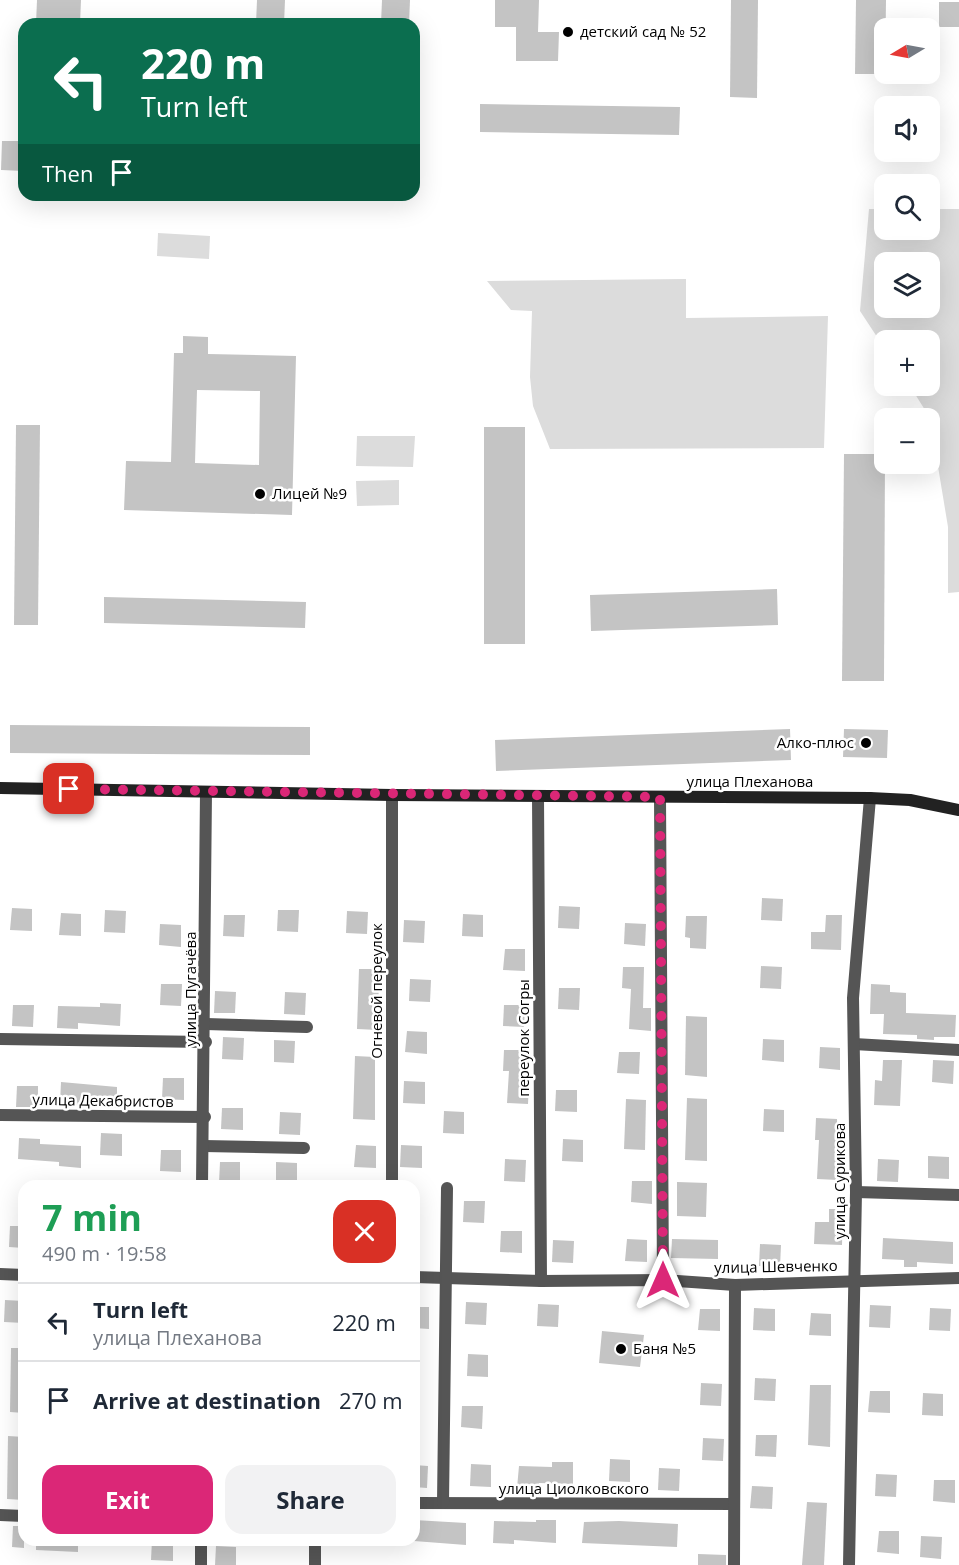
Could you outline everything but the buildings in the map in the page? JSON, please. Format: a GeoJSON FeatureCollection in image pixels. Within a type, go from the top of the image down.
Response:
{"type":"FeatureCollection","features":[{"type":"Feature","properties":{"kind":"main road","name":"улица Плеханова"},"geometry":{"type":"LineString","coordinates":[[0,788],[392,795],[870,798],[910,800],[959,810]]}},
{"type":"Feature","properties":{"kind":"street","name":"улица Пугачёва"},"geometry":{"type":"LineString","coordinates":[[202,1180],[206,1042],[206,792]]}},
{"type":"Feature","properties":{"kind":"street","name":"Огневой переулок"},"geometry":{"type":"LineString","coordinates":[[392,795],[392,1180]]}},
{"type":"Feature","properties":{"kind":"street","name":"переулок Согры"},"geometry":{"type":"LineString","coordinates":[[538,796],[541,1281]]}},
{"type":"Feature","properties":{"kind":"street"},"geometry":{"type":"LineString","coordinates":[[660,797],[663,1280]]}},
{"type":"Feature","properties":{"kind":"street","name":"улица Сурикова"},"geometry":{"type":"LineString","coordinates":[[849,1565],[856,1192],[854,998],[870,798]]}},
{"type":"Feature","properties":{"kind":"street"},"geometry":{"type":"LineString","coordinates":[[206,1024],[307,1027]]}},
{"type":"Feature","properties":{"kind":"street"},"geometry":{"type":"LineString","coordinates":[[0,1039],[206,1042]]}},
{"type":"Feature","properties":{"kind":"street"},"geometry":{"type":"LineString","coordinates":[[854,1044],[959,1050]]}},
{"type":"Feature","properties":{"kind":"street","name":"улица Декабристов"},"geometry":{"type":"LineString","coordinates":[[0,1115],[205,1117]]}},
{"type":"Feature","properties":{"kind":"street"},"geometry":{"type":"LineString","coordinates":[[204,1146],[304,1148]]}},
{"type":"Feature","properties":{"kind":"street"},"geometry":{"type":"LineString","coordinates":[[443,1503],[448,1278],[447,1188]]}},
{"type":"Feature","properties":{"kind":"street"},"geometry":{"type":"LineString","coordinates":[[856,1192],[959,1196]]}},
{"type":"Feature","properties":{"kind":"street"},"geometry":{"type":"LineString","coordinates":[[0,1274],[18,1275]]}},
{"type":"Feature","properties":{"kind":"street","name":"улица Шевченко"},"geometry":{"type":"LineString","coordinates":[[420,1277],[541,1281],[663,1280],[735,1285],[959,1278]]}},
{"type":"Feature","properties":{"kind":"street"},"geometry":{"type":"LineString","coordinates":[[734,1565],[735,1285]]}},
{"type":"Feature","properties":{"kind":"street","name":"улица Циолковского"},"geometry":{"type":"LineString","coordinates":[[420,1503],[734,1504]]}},
{"type":"Feature","properties":{"kind":"street"},"geometry":{"type":"LineString","coordinates":[[0,1515],[18,1516]]}},
{"type":"Feature","properties":{"kind":"street"},"geometry":{"type":"LineString","coordinates":[[201,1546],[201,1565]]}},
{"type":"Feature","properties":{"kind":"street"},"geometry":{"type":"LineString","coordinates":[[315,1546],[315,1565]]}},
{"type":"Feature","properties":{"kind":"shaded area"},"geometry":{"type":"Polygon","coordinates":[[[869,209],[874,209],[874,240],[940,240],[940,209],[959,209],[959,592],[948,593],[948,527],[939,474],[940,408],[924,408],[916,396],[940,396],[940,330],[874,330],[874,332],[860,311],[869,209]]]}},
{"type":"Feature","properties":{"kind":"shaded area"},"geometry":{"type":"Polygon","coordinates":[[[158,233],[210,236],[209,259],[157,256],[158,233]]]}},
{"type":"Feature","properties":{"kind":"shaded area"},"geometry":{"type":"Polygon","coordinates":[[[686,279],[686,318],[828,316],[824,448],[550,449],[533,406],[530,377],[532,311],[511,310],[487,281],[686,279]]]}},
{"type":"Feature","properties":{"kind":"shaded area"},"geometry":{"type":"Polygon","coordinates":[[[357,436],[415,436],[413,467],[356,466],[357,436]]]}},
{"type":"Feature","properties":{"kind":"shaded area"},"geometry":{"type":"Polygon","coordinates":[[[399,480],[399,505],[357,506],[356,481],[399,480]]]}},
{"type":"Feature","properties":{"kind":"place","name":"детский сад № 52"},"geometry":{"type":"Point","coordinates":[568,32]}},
{"type":"Feature","properties":{"kind":"place","name":"Лицей №9"},"geometry":{"type":"Point","coordinates":[260,494]}},
{"type":"Feature","properties":{"kind":"place","name":"Алко-плюс"},"geometry":{"type":"Point","coordinates":[866,743]}},
{"type":"Feature","properties":{"kind":"place","name":"Баня №5"},"geometry":{"type":"Point","coordinates":[621,1349]}},
{"type":"Feature","properties":{"kind":"route"},"geometry":{"type":"LineString","coordinates":[[69,789],[268,794],[660,797],[663,1280]]}}]}
